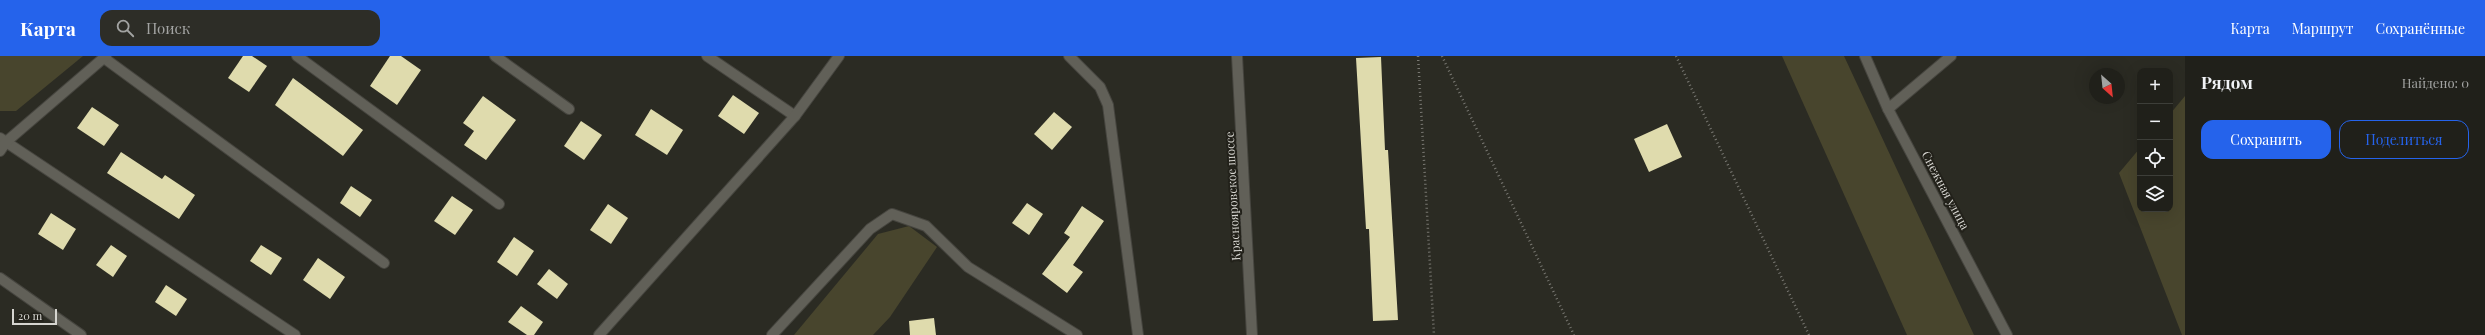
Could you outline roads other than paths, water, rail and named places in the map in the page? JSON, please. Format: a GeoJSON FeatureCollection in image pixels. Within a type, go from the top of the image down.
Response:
{"type":"FeatureCollection","features":[{"type":"Feature","properties":{"kind":"street"},"geometry":{"type":"LineString","coordinates":[[297,56],[499,204]]}},
{"type":"Feature","properties":{"kind":"street"},"geometry":{"type":"LineString","coordinates":[[495,56],[569,109]]}},
{"type":"Feature","properties":{"kind":"street"},"geometry":{"type":"LineString","coordinates":[[707,56],[795,116]]}},
{"type":"Feature","properties":{"kind":"street"},"geometry":{"type":"LineString","coordinates":[[599,335],[795,116],[839,56]]}},
{"type":"Feature","properties":{"kind":"street"},"geometry":{"type":"LineString","coordinates":[[1069,56],[1100,87],[1108,104],[1138,335]]}},
{"type":"Feature","properties":{"kind":"street","name":"Краснояровское шоссе"},"geometry":{"type":"LineString","coordinates":[[1237,56],[1252,335]]}},
{"type":"Feature","properties":{"kind":"street","name":"Снежная улица"},"geometry":{"type":"LineString","coordinates":[[1865,56],[1888,109],[2007,335]]}},
{"type":"Feature","properties":{"kind":"street"},"geometry":{"type":"LineString","coordinates":[[1888,109],[1951,56]]}},
{"type":"Feature","properties":{"kind":"street"},"geometry":{"type":"LineString","coordinates":[[0,151],[3,140],[105,57],[384,263]]}},
{"type":"Feature","properties":{"kind":"street"},"geometry":{"type":"LineString","coordinates":[[3,140],[295,335]]}},
{"type":"Feature","properties":{"kind":"street"},"geometry":{"type":"LineString","coordinates":[[772,335],[870,229],[892,214],[926,226],[968,267],[1077,335]]}},
{"type":"Feature","properties":{"kind":"street"},"geometry":{"type":"LineString","coordinates":[[0,278],[80,335]]}}]}
